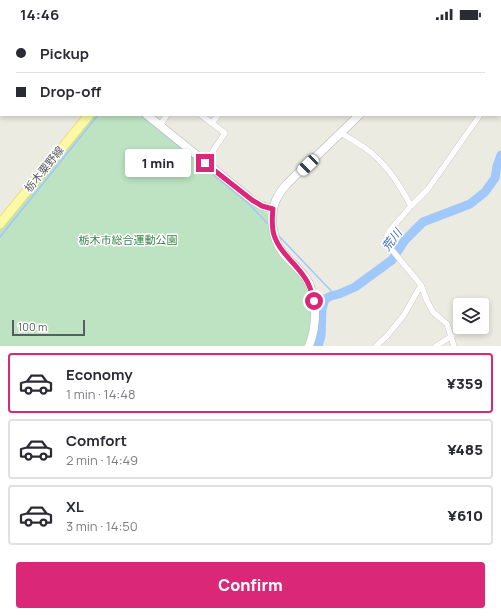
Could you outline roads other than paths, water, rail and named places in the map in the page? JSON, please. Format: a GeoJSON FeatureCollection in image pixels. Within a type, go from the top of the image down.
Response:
{"type":"FeatureCollection","features":[{"type":"Feature","properties":{"kind":"main road","name":"栃木粟野線"},"geometry":{"type":"LineString","coordinates":[[0,224],[88,116]]}},
{"type":"Feature","properties":{"kind":"street"},"geometry":{"type":"LineString","coordinates":[[148,116],[252,200],[262,206],[273,209]]}},
{"type":"Feature","properties":{"kind":"street"},"geometry":{"type":"LineString","coordinates":[[160,125],[166,116]]}},
{"type":"Feature","properties":{"kind":"street"},"geometry":{"type":"LineString","coordinates":[[202,116],[225,133],[205,163]]}},
{"type":"Feature","properties":{"kind":"street"},"geometry":{"type":"LineString","coordinates":[[212,123],[217,116]]}},
{"type":"Feature","properties":{"kind":"street"},"geometry":{"type":"LineString","coordinates":[[309,346],[312,340],[314,325],[314,301],[312,291],[306,278],[282,251],[278,243],[272,222],[273,209],[285,186],[358,116]]}},
{"type":"Feature","properties":{"kind":"street"},"geometry":{"type":"LineString","coordinates":[[454,346],[447,324],[433,312],[421,285],[392,250],[386,237],[411,206],[428,189],[479,116]]}},
{"type":"Feature","properties":{"kind":"street"},"geometry":{"type":"LineString","coordinates":[[341,133],[365,148],[376,157],[388,170],[411,206]]}},
{"type":"Feature","properties":{"kind":"street"},"geometry":{"type":"LineString","coordinates":[[376,346],[387,336],[404,315],[421,285]]}},
{"type":"Feature","properties":{"kind":"street"},"geometry":{"type":"LineString","coordinates":[[436,346],[452,336]]}},
{"type":"Feature","properties":{"kind":"waterway"},"geometry":{"type":"LineString","coordinates":[[0,237],[97,116]]}},
{"type":"Feature","properties":{"kind":"waterway"},"geometry":{"type":"LineString","coordinates":[[142,116],[249,204],[269,225]]}},
{"type":"Feature","properties":{"kind":"waterway","name":"荒川"},"geometry":{"type":"LineString","coordinates":[[318,346],[321,336],[322,309],[325,299],[355,287],[392,260],[405,240],[423,222],[470,204],[485,192],[495,178],[501,155]]}},
{"type":"Feature","properties":{"kind":"waterway"},"geometry":{"type":"LineString","coordinates":[[278,235],[335,295]]}},
{"type":"Feature","properties":{"kind":"park label","name":"栃木市総合運動公園"},"geometry":{"type":"Point","coordinates":[128,240]}}]}
